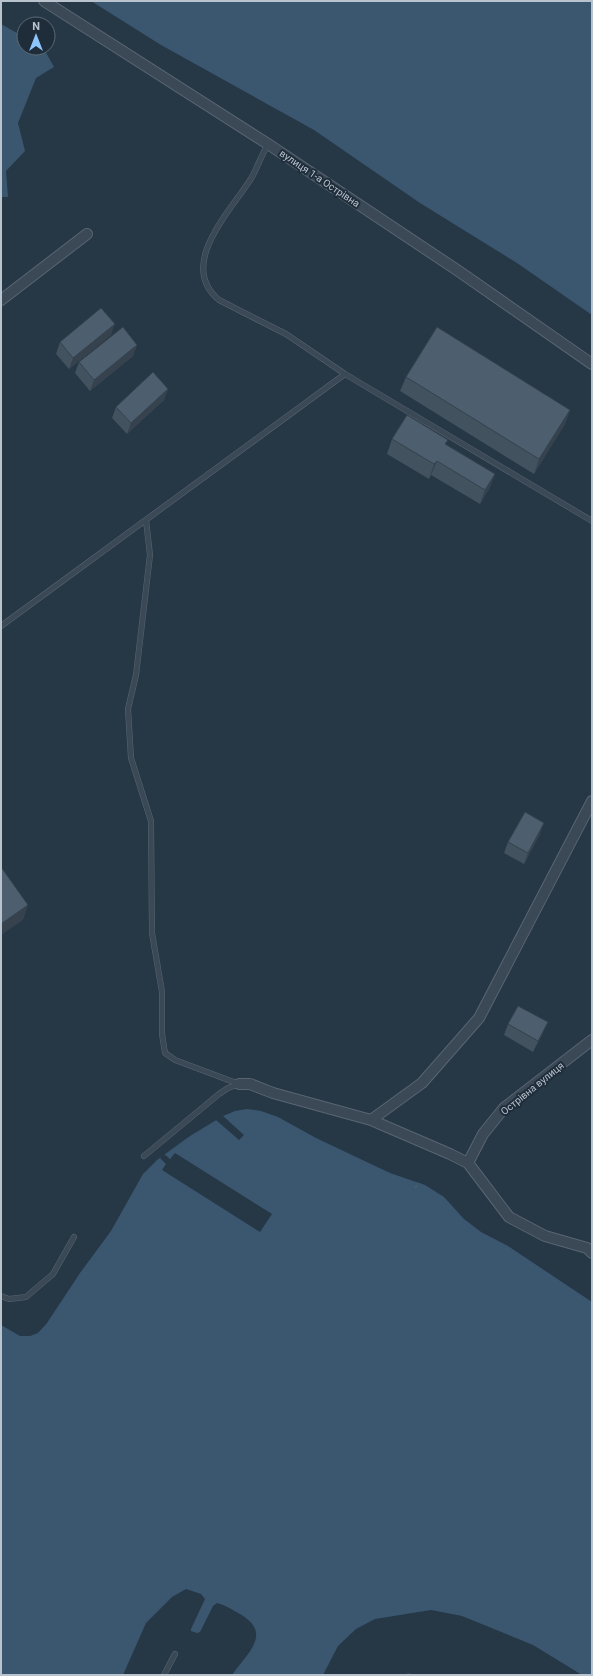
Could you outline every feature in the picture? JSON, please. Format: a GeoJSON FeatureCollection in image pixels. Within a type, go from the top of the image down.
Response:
{"type":"FeatureCollection","features":[{"type":"Feature","properties":{"kind":"street","name":"вулиця 1-а Острівна"},"geometry":{"type":"LineString","coordinates":[[44,1],[268,144],[457,270],[592,364]]}},
{"type":"Feature","properties":{"kind":"street"},"geometry":{"type":"LineString","coordinates":[[1,300],[87,234]]}},
{"type":"Feature","properties":{"kind":"street"},"geometry":{"type":"LineString","coordinates":[[371,1120],[422,1083],[479,1018],[592,801]]}},
{"type":"Feature","properties":{"kind":"street","name":"Острівна вулиця"},"geometry":{"type":"LineString","coordinates":[[468,1163],[483,1134],[504,1108],[592,1040]]}},
{"type":"Feature","properties":{"kind":"street"},"geometry":{"type":"LineString","coordinates":[[239,1084],[250,1084],[273,1093],[371,1120],[468,1163],[509,1217],[545,1236],[586,1248],[592,1253]]}},
{"type":"Feature","properties":{"kind":"lane"},"geometry":{"type":"LineString","coordinates":[[268,144],[252,177],[214,231],[202,267],[205,281],[211,294],[218,300],[286,334],[345,374],[592,522]]}},
{"type":"Feature","properties":{"kind":"lane"},"geometry":{"type":"LineString","coordinates":[[1,626],[345,374]]}},
{"type":"Feature","properties":{"kind":"lane"},"geometry":{"type":"LineString","coordinates":[[146,520],[150,556],[136,675],[128,709],[131,758],[151,821],[152,933],[162,992],[162,1034],[165,1053],[175,1060],[239,1084]]}},
{"type":"Feature","properties":{"kind":"lane"},"geometry":{"type":"LineString","coordinates":[[144,1156],[219,1094],[228,1088],[239,1084]]}},
{"type":"Feature","properties":{"kind":"lane"},"geometry":{"type":"LineString","coordinates":[[1,1296],[9,1299],[26,1297],[53,1274],[74,1237]]}},
{"type":"Feature","properties":{"kind":"lane"},"geometry":{"type":"LineString","coordinates":[[164,1675],[175,1654]]}},
{"type":"Feature","properties":{"kind":"path"},"geometry":{"type":"LineString","coordinates":[[415,1188],[419,1183]]}},
{"type":"Feature","properties":{"kind":"water"},"geometry":{"type":"Polygon","coordinates":[[[91,1],[592,1],[592,315],[517,263],[420,203],[314,130],[161,45],[91,1]]]}},
{"type":"Feature","properties":{"kind":"water"},"geometry":{"type":"Polygon","coordinates":[[[1,24],[16,32],[16,56],[48,56],[54,67],[36,78],[18,123],[25,151],[6,171],[8,197],[1,197],[1,24]]]}},
{"type":"Feature","properties":{"kind":"water"},"geometry":{"type":"Polygon","coordinates":[[[247,1109],[261,1111],[278,1117],[316,1138],[390,1173],[425,1185],[444,1197],[464,1219],[481,1232],[508,1246],[592,1302],[592,1675],[582,1675],[533,1645],[462,1616],[431,1610],[375,1619],[356,1629],[338,1646],[323,1675],[232,1675],[250,1652],[254,1644],[256,1637],[255,1629],[250,1622],[240,1614],[217,1603],[213,1606],[200,1632],[197,1633],[191,1631],[205,1599],[201,1594],[186,1589],[172,1597],[146,1623],[123,1675],[1,1675],[1,1325],[20,1336],[30,1336],[38,1333],[47,1323],[80,1273],[111,1231],[143,1174],[157,1160],[190,1136],[223,1116],[235,1111],[247,1109]]]}},
{"type":"Feature","properties":{"kind":"pier"},"geometry":{"type":"Polygon","coordinates":[[[223,1116],[244,1135],[239,1140],[216,1120],[223,1116]]]}},
{"type":"Feature","properties":{"kind":"pier"},"geometry":{"type":"Polygon","coordinates":[[[175,1153],[272,1214],[260,1232],[162,1170],[166,1164],[160,1158],[164,1154],[170,1159],[175,1153]]]}},
{"type":"Feature","properties":{"kind":"building"},"geometry":{"type":"Polygon","coordinates":[[[101,308],[115,324],[73,358],[60,342],[101,308]]]}},
{"type":"Feature","properties":{"kind":"building"},"geometry":{"type":"Polygon","coordinates":[[[123,327],[137,345],[94,380],[79,362],[123,327]]]}},
{"type":"Feature","properties":{"kind":"building"},"geometry":{"type":"Polygon","coordinates":[[[437,327],[570,410],[539,459],[406,377],[437,327]]]}},
{"type":"Feature","properties":{"kind":"building"},"geometry":{"type":"Polygon","coordinates":[[[153,372],[168,389],[131,423],[116,407],[153,372]]]}},
{"type":"Feature","properties":{"kind":"building"},"geometry":{"type":"Polygon","coordinates":[[[407,415],[448,440],[445,444],[495,474],[485,490],[437,461],[434,464],[392,439],[407,415]]]}},
{"type":"Feature","properties":{"kind":"building"},"geometry":{"type":"Polygon","coordinates":[[[525,812],[544,823],[528,853],[508,842],[525,812]]]}},
{"type":"Feature","properties":{"kind":"building"},"geometry":{"type":"Polygon","coordinates":[[[1,867],[28,905],[1,924],[1,867]]]}},
{"type":"Feature","properties":{"kind":"building"},"geometry":{"type":"Polygon","coordinates":[[[518,1006],[548,1022],[538,1041],[508,1024],[518,1006]]]}}]}
